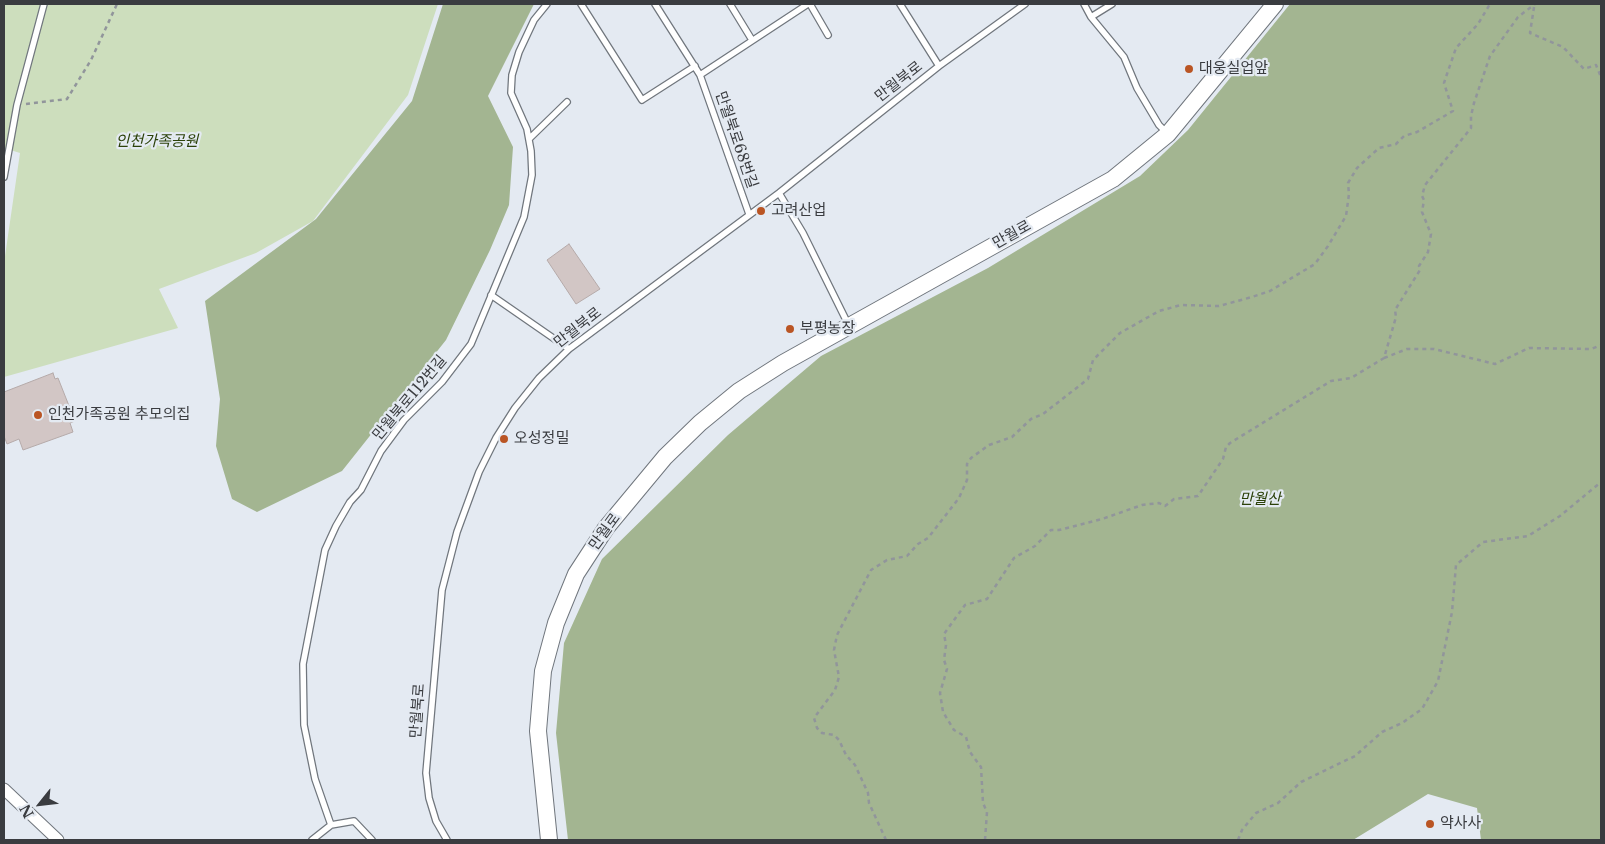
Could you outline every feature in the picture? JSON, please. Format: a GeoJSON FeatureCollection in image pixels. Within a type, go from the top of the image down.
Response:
{"type":"FeatureCollection","features":[{"type":"Feature","properties":{"kind":"street","name":"만월로"},"geometry":{"type":"LineString","coordinates":[[549,840],[538,731],[543,671],[556,623],[576,574],[606,528],[665,457],[700,422],[739,391],[775,368],[1113,179],[1168,134],[1275,4]]}},
{"type":"Feature","properties":{"kind":"street"},"geometry":{"type":"LineString","coordinates":[[4,788],[58,840]]}},
{"type":"Feature","properties":{"kind":"lane"},"geometry":{"type":"LineString","coordinates":[[4,177],[17,105],[44,4]]}},
{"type":"Feature","properties":{"kind":"lane","name":"만월북로112번길"},"geometry":{"type":"LineString","coordinates":[[331,825],[315,779],[304,725],[303,664],[325,550],[336,526],[350,502],[361,490],[381,451],[404,420],[442,382],[471,344],[524,218],[532,175],[527,129],[511,93],[512,75],[519,52],[530,28],[547,4]]}},
{"type":"Feature","properties":{"kind":"lane"},"geometry":{"type":"LineString","coordinates":[[581,4],[642,100],[694,66]]}},
{"type":"Feature","properties":{"kind":"lane","name":"만월북로68번길"},"geometry":{"type":"LineString","coordinates":[[655,4],[700,75],[749,214]]}},
{"type":"Feature","properties":{"kind":"lane"},"geometry":{"type":"LineString","coordinates":[[730,4],[752,40]]}},
{"type":"Feature","properties":{"kind":"lane"},"geometry":{"type":"LineString","coordinates":[[700,75],[809,4],[828,35]]}},
{"type":"Feature","properties":{"kind":"lane"},"geometry":{"type":"LineString","coordinates":[[900,4],[939,66]]}},
{"type":"Feature","properties":{"kind":"lane","name":"만월북로"},"geometry":{"type":"LineString","coordinates":[[447,840],[436,821],[429,798],[426,774],[442,590],[457,532],[479,472],[496,438],[521,400],[539,378],[569,349],[779,193],[939,66],[1025,4]]}},
{"type":"Feature","properties":{"kind":"lane"},"geometry":{"type":"LineString","coordinates":[[1084,4],[1091,17],[1124,57],[1159,125],[1168,134]]}},
{"type":"Feature","properties":{"kind":"lane"},"geometry":{"type":"LineString","coordinates":[[1091,17],[1112,4]]}},
{"type":"Feature","properties":{"kind":"lane"},"geometry":{"type":"LineString","coordinates":[[528,139],[567,102]]}},
{"type":"Feature","properties":{"kind":"lane"},"geometry":{"type":"LineString","coordinates":[[4,130],[12,133]]}},
{"type":"Feature","properties":{"kind":"lane"},"geometry":{"type":"LineString","coordinates":[[779,193],[803,233],[849,326]]}},
{"type":"Feature","properties":{"kind":"lane"},"geometry":{"type":"LineString","coordinates":[[492,295],[569,349]]}},
{"type":"Feature","properties":{"kind":"lane"},"geometry":{"type":"LineString","coordinates":[[312,840],[331,825],[354,821],[372,840]]}},
{"type":"Feature","properties":{"kind":"path"},"geometry":{"type":"LineString","coordinates":[[17,105],[67,99],[91,60],[117,4]]}},
{"type":"Feature","properties":{"kind":"path"},"geometry":{"type":"LineString","coordinates":[[886,840],[869,803],[868,793],[855,765],[846,755],[839,740],[834,735],[822,733],[817,728],[814,718],[835,690],[839,677],[834,650],[838,635],[871,570],[887,560],[907,556],[918,544],[928,538],[959,498],[967,480],[967,464],[971,458],[989,445],[1012,437],[1031,419],[1043,414],[1088,379],[1093,360],[1112,339],[1127,328],[1159,311],[1180,305],[1219,306],[1270,291],[1314,264],[1328,246],[1346,216],[1349,194],[1348,183],[1356,168],[1379,148],[1396,144],[1404,136],[1453,111],[1444,83],[1447,74],[1456,48],[1478,24],[1490,4]]}},
{"type":"Feature","properties":{"kind":"path"},"geometry":{"type":"LineString","coordinates":[[1534,5],[1530,33],[1563,47],[1584,69],[1596,65],[1601,77]]}},
{"type":"Feature","properties":{"kind":"path"},"geometry":{"type":"LineString","coordinates":[[1384,358],[1396,317],[1395,310],[1420,270],[1419,266],[1428,252],[1431,234],[1422,212],[1424,200],[1422,196],[1425,184],[1471,128],[1474,103],[1490,56],[1518,17],[1534,5]]}},
{"type":"Feature","properties":{"kind":"path"},"geometry":{"type":"LineString","coordinates":[[985,840],[987,812],[983,802],[980,767],[970,752],[966,737],[954,730],[942,712],[940,701],[946,669],[944,634],[965,605],[987,599],[1014,558],[1035,546],[1051,530],[1059,530],[1102,519],[1142,505],[1159,503],[1165,506],[1174,499],[1198,496],[1223,459],[1226,447],[1230,443],[1331,381],[1351,378],[1384,358],[1407,349],[1434,349],[1496,364],[1529,348],[1591,349],[1601,345]]}},
{"type":"Feature","properties":{"kind":"path"},"geometry":{"type":"LineString","coordinates":[[1238,840],[1242,830],[1256,813],[1278,803],[1300,782],[1355,756],[1382,732],[1402,723],[1422,709],[1438,681],[1452,612],[1456,565],[1483,542],[1528,536],[1560,516],[1601,482]]}},
{"type":"Feature","properties":{"kind":"green space","name":"인천가족공원"},"geometry":{"type":"Polygon","coordinates":[[[4,4],[438,4],[408,95],[313,221],[256,253],[159,289],[178,328],[4,377],[4,263],[20,153],[4,148],[4,4]]]}},
{"type":"Feature","properties":{"kind":"green space"},"geometry":{"type":"Polygon","coordinates":[[[443,4],[534,4],[488,96],[513,147],[509,205],[490,250],[446,340],[342,471],[257,512],[232,499],[216,446],[220,399],[205,301],[316,219],[412,101],[443,4]]]}},
{"type":"Feature","properties":{"kind":"green space","name":"만월산"},"geometry":{"type":"Polygon","coordinates":[[[1290,4],[1601,4],[1601,840],[1481,840],[1477,808],[1428,794],[1353,840],[568,840],[556,733],[564,643],[602,559],[728,435],[821,356],[988,268],[1140,176],[1188,130],[1290,4]]]}},
{"type":"Feature","properties":{"kind":"building"},"geometry":{"type":"Polygon","coordinates":[[[569,244],[600,289],[576,304],[547,260],[569,244]]]}},
{"type":"Feature","properties":{"kind":"building","name":"인천가족공원 추모의집"},"geometry":{"type":"Polygon","coordinates":[[[53,373],[55,379],[58,378],[75,421],[70,423],[73,432],[23,450],[19,439],[7,444],[4,436],[4,392],[53,373]]]}},
{"type":"Feature","properties":{"kind":"place","name":"대웅실업앞"},"geometry":{"type":"Point","coordinates":[1189,69]}},
{"type":"Feature","properties":{"kind":"place","name":"고려산업"},"geometry":{"type":"Point","coordinates":[761,211]}},
{"type":"Feature","properties":{"kind":"place","name":"부평농장"},"geometry":{"type":"Point","coordinates":[790,329]}},
{"type":"Feature","properties":{"kind":"place","name":"인천가족공원 추모의집"},"geometry":{"type":"Point","coordinates":[38,415]}},
{"type":"Feature","properties":{"kind":"place","name":"오성정밀"},"geometry":{"type":"Point","coordinates":[504,439]}},
{"type":"Feature","properties":{"kind":"place","name":"약사사"},"geometry":{"type":"Point","coordinates":[1430,824]}}]}
